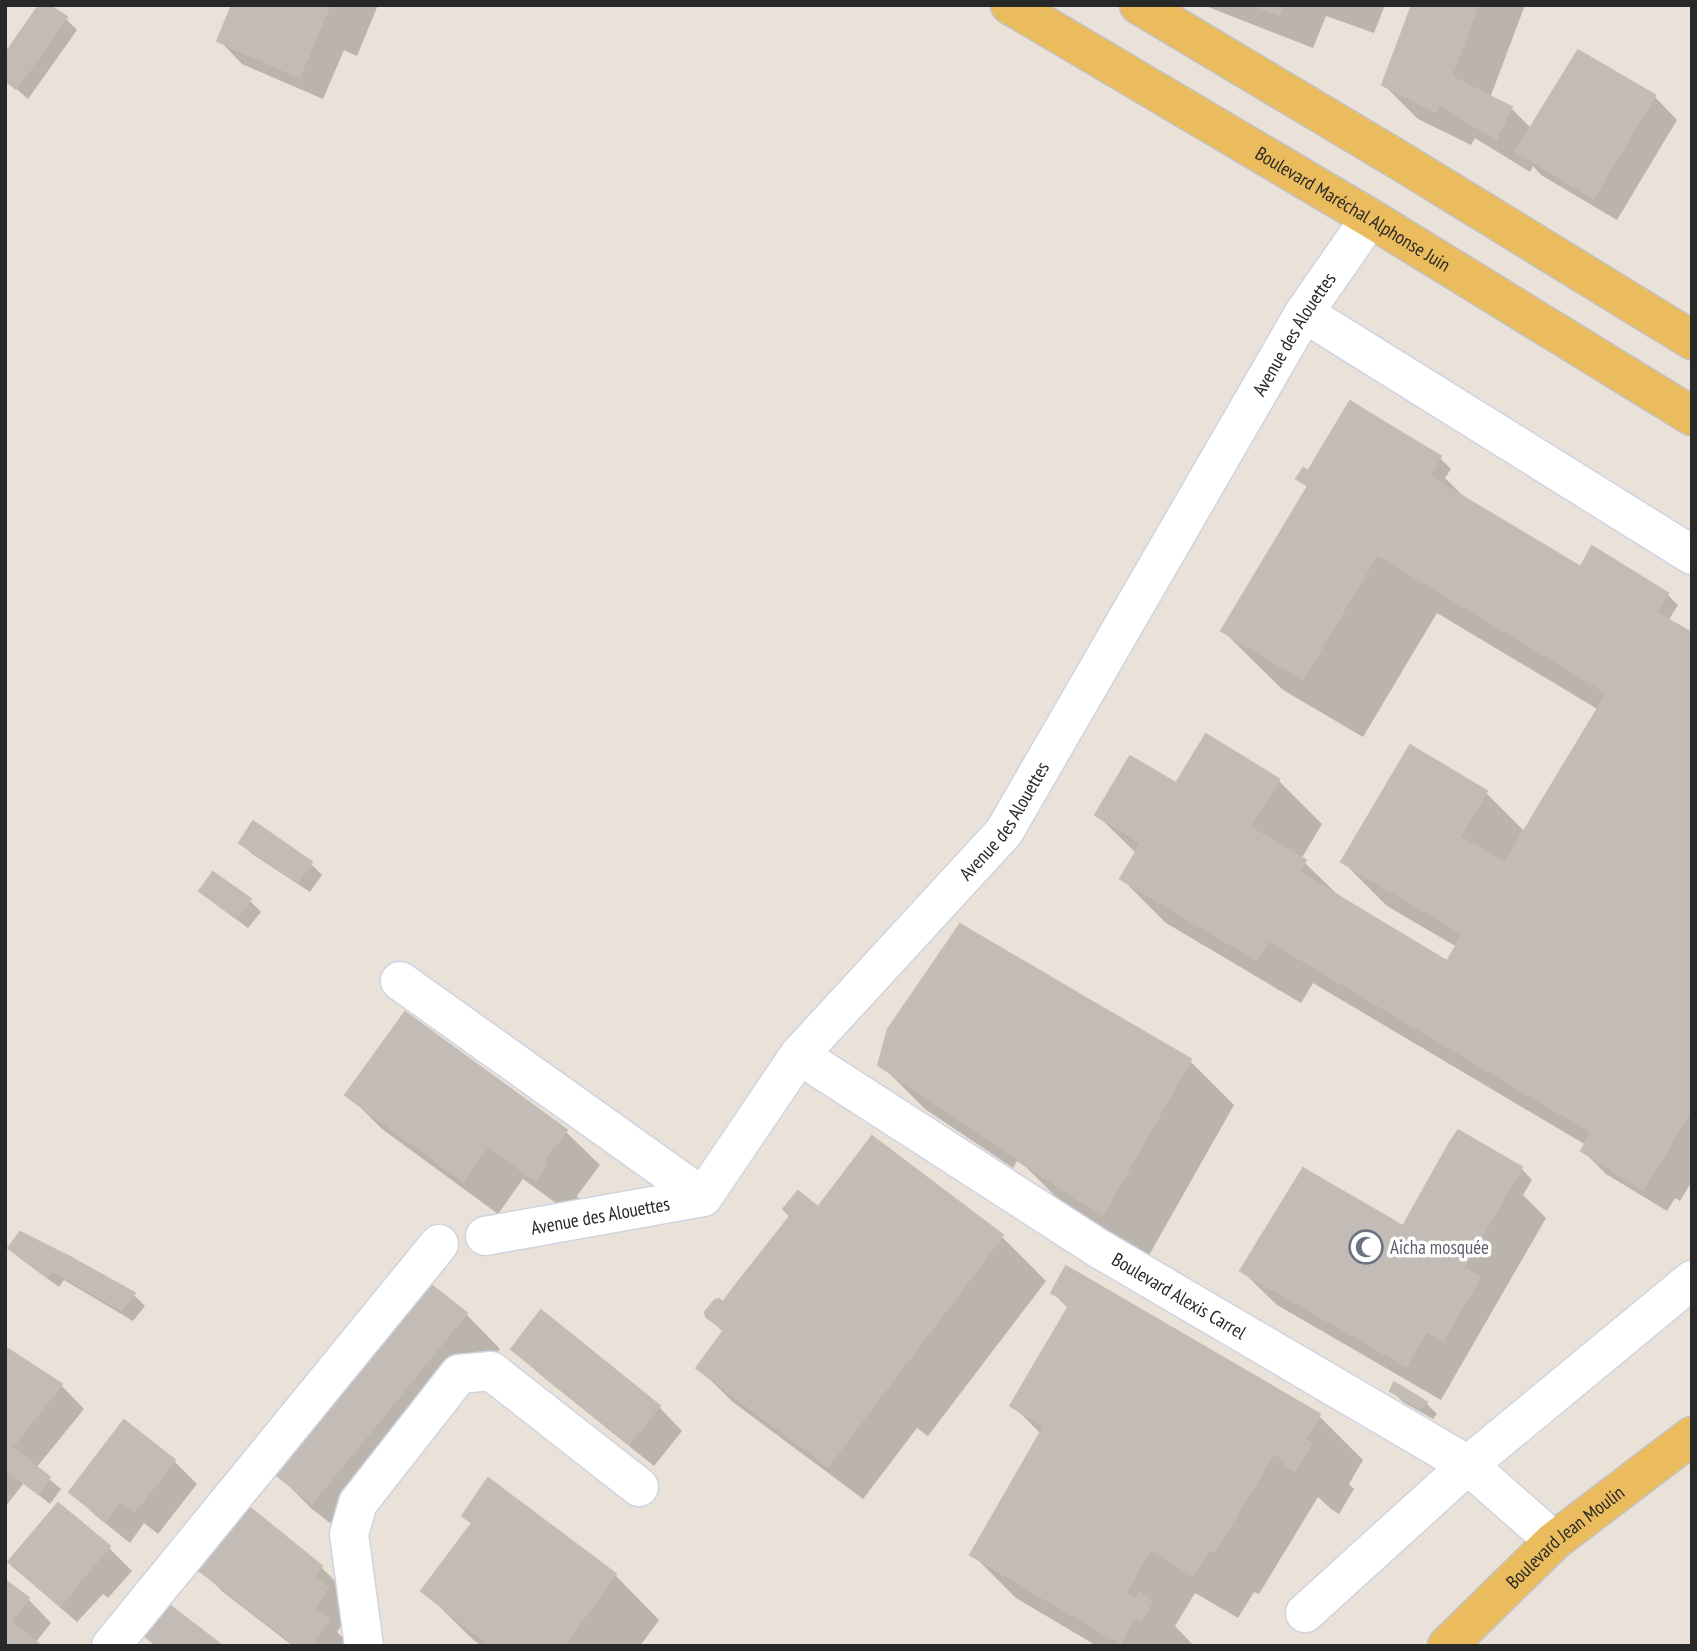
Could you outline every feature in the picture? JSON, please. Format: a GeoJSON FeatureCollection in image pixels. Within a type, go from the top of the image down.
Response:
{"type":"FeatureCollection","features":[{"type":"Feature","properties":{"kind":"main road","name":"Boulevard Maréchal Alphonse Juin"},"geometry":{"type":"LineString","coordinates":[[1010,5],[1370,218],[1692,416]]}},
{"type":"Feature","properties":{"kind":"main road"},"geometry":{"type":"LineString","coordinates":[[1139,5],[1414,169],[1692,340]]}},
{"type":"Feature","properties":{"kind":"main road","name":"Boulevard Jean Moulin"},"geometry":{"type":"LineString","coordinates":[[1447,1646],[1554,1541],[1692,1436]]}},
{"type":"Feature","properties":{"kind":"street","name":"Avenue des Alouettes"},"geometry":{"type":"LineString","coordinates":[[485,1236],[703,1197],[799,1055],[1004,832],[1304,313],[1370,218]]}},
{"type":"Feature","properties":{"kind":"street"},"geometry":{"type":"LineString","coordinates":[[1304,313],[1692,555]]}},
{"type":"Feature","properties":{"kind":"street"},"geometry":{"type":"LineString","coordinates":[[400,981],[703,1197]]}},
{"type":"Feature","properties":{"kind":"street","name":"Boulevard Alexis Carrel"},"geometry":{"type":"LineString","coordinates":[[799,1055],[1098,1248],[1468,1465],[1554,1541]]}},
{"type":"Feature","properties":{"kind":"street"},"geometry":{"type":"LineString","coordinates":[[111,1646],[439,1244]]}},
{"type":"Feature","properties":{"kind":"street"},"geometry":{"type":"LineString","coordinates":[[1305,1613],[1468,1465],[1692,1280]]}},
{"type":"Feature","properties":{"kind":"street"},"geometry":{"type":"LineString","coordinates":[[364,1646],[349,1534],[358,1503],[459,1374],[491,1371],[639,1487]]}},
{"type":"Feature","properties":{"kind":"building"},"geometry":{"type":"Polygon","coordinates":[[[39,5],[49,5],[67,17],[16,89],[5,80],[5,54],[39,5]]]}},
{"type":"Feature","properties":{"kind":"building"},"geometry":{"type":"Polygon","coordinates":[[[232,5],[282,5],[322,23],[299,77],[217,41],[232,5]]]}},
{"type":"Feature","properties":{"kind":"building"},"geometry":{"type":"Polygon","coordinates":[[[282,5],[330,5],[322,23],[282,5]]]}},
{"type":"Feature","properties":{"kind":"building"},"geometry":{"type":"Polygon","coordinates":[[[1254,5],[1282,5],[1279,15],[1254,5]]]}},
{"type":"Feature","properties":{"kind":"building"},"geometry":{"type":"Polygon","coordinates":[[[1412,5],[1478,5],[1451,77],[1512,107],[1496,139],[1440,105],[1436,112],[1382,85],[1412,5]]]}},
{"type":"Feature","properties":{"kind":"building"},"geometry":{"type":"Polygon","coordinates":[[[1578,50],[1655,95],[1593,198],[1516,151],[1578,50]]]}},
{"type":"Feature","properties":{"kind":"building"},"geometry":{"type":"Polygon","coordinates":[[[1350,401],[1404,434],[1392,454],[1656,612],[1607,693],[1377,554],[1303,679],[1221,631],[1308,486],[1296,479],[1303,468],[1308,471],[1350,401]]]}},
{"type":"Feature","properties":{"kind":"building"},"geometry":{"type":"Polygon","coordinates":[[[1404,434],[1441,456],[1429,476],[1392,454],[1404,434]]]}},
{"type":"Feature","properties":{"kind":"building"},"geometry":{"type":"Polygon","coordinates":[[[1592,546],[1668,593],[1656,612],[1581,566],[1592,546]]]}},
{"type":"Feature","properties":{"kind":"building"},"geometry":{"type":"Polygon","coordinates":[[[1656,612],[1692,633],[1692,914],[1531,819],[1656,612]]]}},
{"type":"Feature","properties":{"kind":"building"},"geometry":{"type":"Polygon","coordinates":[[[1206,734],[1279,779],[1249,827],[1306,860],[1299,872],[1447,961],[1463,934],[1341,862],[1410,745],[1487,791],[1460,837],[1505,863],[1531,819],[1692,914],[1692,1066],[1635,1158],[1268,940],[1257,960],[1120,879],[1141,843],[1095,815],[1130,756],[1176,783],[1206,734]]]}},
{"type":"Feature","properties":{"kind":"building"},"geometry":{"type":"Polygon","coordinates":[[[253,821],[312,862],[298,882],[239,843],[253,821]]]}},
{"type":"Feature","properties":{"kind":"building"},"geometry":{"type":"Polygon","coordinates":[[[213,872],[251,899],[236,918],[199,891],[213,872]]]}},
{"type":"Feature","properties":{"kind":"building"},"geometry":{"type":"Polygon","coordinates":[[[960,924],[1052,978],[1047,986],[1056,991],[1053,996],[1081,1012],[1085,1007],[1094,1011],[1098,1005],[1191,1059],[1103,1214],[1013,1156],[1021,1142],[975,1115],[968,1125],[878,1065],[888,1029],[960,924]]]}},
{"type":"Feature","properties":{"kind":"building"},"geometry":{"type":"Polygon","coordinates":[[[1052,978],[1098,1005],[1094,1011],[1085,1007],[1081,1012],[1053,996],[1056,991],[1047,986],[1052,978]]]}},
{"type":"Feature","properties":{"kind":"building"},"geometry":{"type":"Polygon","coordinates":[[[405,1012],[567,1130],[543,1161],[547,1164],[536,1181],[488,1146],[463,1181],[345,1095],[405,1012]]]}},
{"type":"Feature","properties":{"kind":"building"},"geometry":{"type":"Polygon","coordinates":[[[1692,1066],[1692,1109],[1643,1189],[1581,1151],[1592,1132],[1635,1158],[1692,1066]]]}},
{"type":"Feature","properties":{"kind":"building"},"geometry":{"type":"Polygon","coordinates":[[[975,1115],[1021,1142],[1013,1156],[968,1125],[975,1115]]]}},
{"type":"Feature","properties":{"kind":"building"},"geometry":{"type":"Polygon","coordinates":[[[1458,1130],[1522,1167],[1513,1182],[1449,1144],[1458,1130]]]}},
{"type":"Feature","properties":{"kind":"building"},"geometry":{"type":"Polygon","coordinates":[[[872,1136],[1003,1235],[883,1393],[738,1282],[790,1216],[783,1209],[798,1191],[818,1207],[872,1136]]]}},
{"type":"Feature","properties":{"kind":"building","name":"Aicha mosquée"},"geometry":{"type":"Polygon","coordinates":[[[1449,1144],[1513,1182],[1406,1366],[1240,1271],[1303,1168],[1403,1226],[1449,1144]]]}},
{"type":"Feature","properties":{"kind":"building"},"geometry":{"type":"Polygon","coordinates":[[[20,1232],[64,1254],[47,1277],[8,1248],[20,1232]]]}},
{"type":"Feature","properties":{"kind":"building"},"geometry":{"type":"Polygon","coordinates":[[[64,1254],[72,1258],[62,1276],[52,1270],[64,1254]]]}},
{"type":"Feature","properties":{"kind":"building"},"geometry":{"type":"Polygon","coordinates":[[[72,1258],[135,1293],[121,1310],[62,1276],[72,1258]]]}},
{"type":"Feature","properties":{"kind":"building"},"geometry":{"type":"Polygon","coordinates":[[[1066,1266],[1320,1414],[1305,1440],[1311,1443],[1295,1471],[1284,1465],[1287,1461],[1274,1453],[1214,1552],[1209,1549],[1193,1575],[1150,1550],[1125,1593],[1136,1599],[1139,1593],[1152,1601],[1141,1621],[1134,1618],[1120,1643],[970,1555],[1044,1426],[1010,1406],[1070,1304],[1051,1293],[1066,1266]]]}},
{"type":"Feature","properties":{"kind":"building"},"geometry":{"type":"Polygon","coordinates":[[[1464,1268],[1480,1277],[1443,1340],[1427,1331],[1464,1268]]]}},
{"type":"Feature","properties":{"kind":"building"},"geometry":{"type":"Polygon","coordinates":[[[738,1282],[883,1393],[828,1466],[696,1368],[724,1330],[706,1317],[705,1312],[715,1300],[723,1302],[738,1282]]]}},
{"type":"Feature","properties":{"kind":"building"},"geometry":{"type":"Polygon","coordinates":[[[430,1284],[467,1313],[312,1503],[275,1474],[430,1284]]]}},
{"type":"Feature","properties":{"kind":"building"},"geometry":{"type":"Polygon","coordinates":[[[541,1310],[660,1406],[629,1444],[511,1349],[541,1310]]]}},
{"type":"Feature","properties":{"kind":"building"},"geometry":{"type":"Polygon","coordinates":[[[5,1347],[62,1384],[5,1456],[5,1347]]]}},
{"type":"Feature","properties":{"kind":"building"},"geometry":{"type":"Polygon","coordinates":[[[1394,1382],[1427,1402],[1421,1409],[1390,1391],[1394,1382]]]}},
{"type":"Feature","properties":{"kind":"building"},"geometry":{"type":"Polygon","coordinates":[[[124,1420],[175,1460],[134,1512],[120,1501],[106,1521],[69,1492],[124,1420]]]}},
{"type":"Feature","properties":{"kind":"building"},"geometry":{"type":"Polygon","coordinates":[[[12,1448],[50,1477],[38,1494],[5,1468],[5,1456],[12,1448]]]}},
{"type":"Feature","properties":{"kind":"building"},"geometry":{"type":"Polygon","coordinates":[[[488,1478],[616,1574],[566,1642],[572,1646],[491,1646],[421,1591],[472,1523],[462,1516],[488,1478]]]}},
{"type":"Feature","properties":{"kind":"building"},"geometry":{"type":"Polygon","coordinates":[[[58,1503],[110,1546],[83,1577],[78,1572],[53,1600],[8,1562],[58,1503]]]}},
{"type":"Feature","properties":{"kind":"building"},"geometry":{"type":"Polygon","coordinates":[[[248,1506],[322,1566],[314,1578],[328,1588],[314,1608],[329,1621],[310,1646],[297,1646],[197,1569],[248,1506]]]}},
{"type":"Feature","properties":{"kind":"building"},"geometry":{"type":"Polygon","coordinates":[[[78,1572],[83,1577],[60,1606],[53,1600],[78,1572]]]}},
{"type":"Feature","properties":{"kind":"building"},"geometry":{"type":"Polygon","coordinates":[[[5,1580],[29,1598],[10,1622],[42,1646],[5,1646],[5,1580]]]}},
{"type":"Feature","properties":{"kind":"building"},"geometry":{"type":"Polygon","coordinates":[[[168,1604],[223,1646],[157,1646],[142,1634],[168,1604]]]}},
{"type":"Feature","properties":{"kind":"place","name":"Aicha mosquée"},"geometry":{"type":"Point","coordinates":[1366,1247]}}]}
